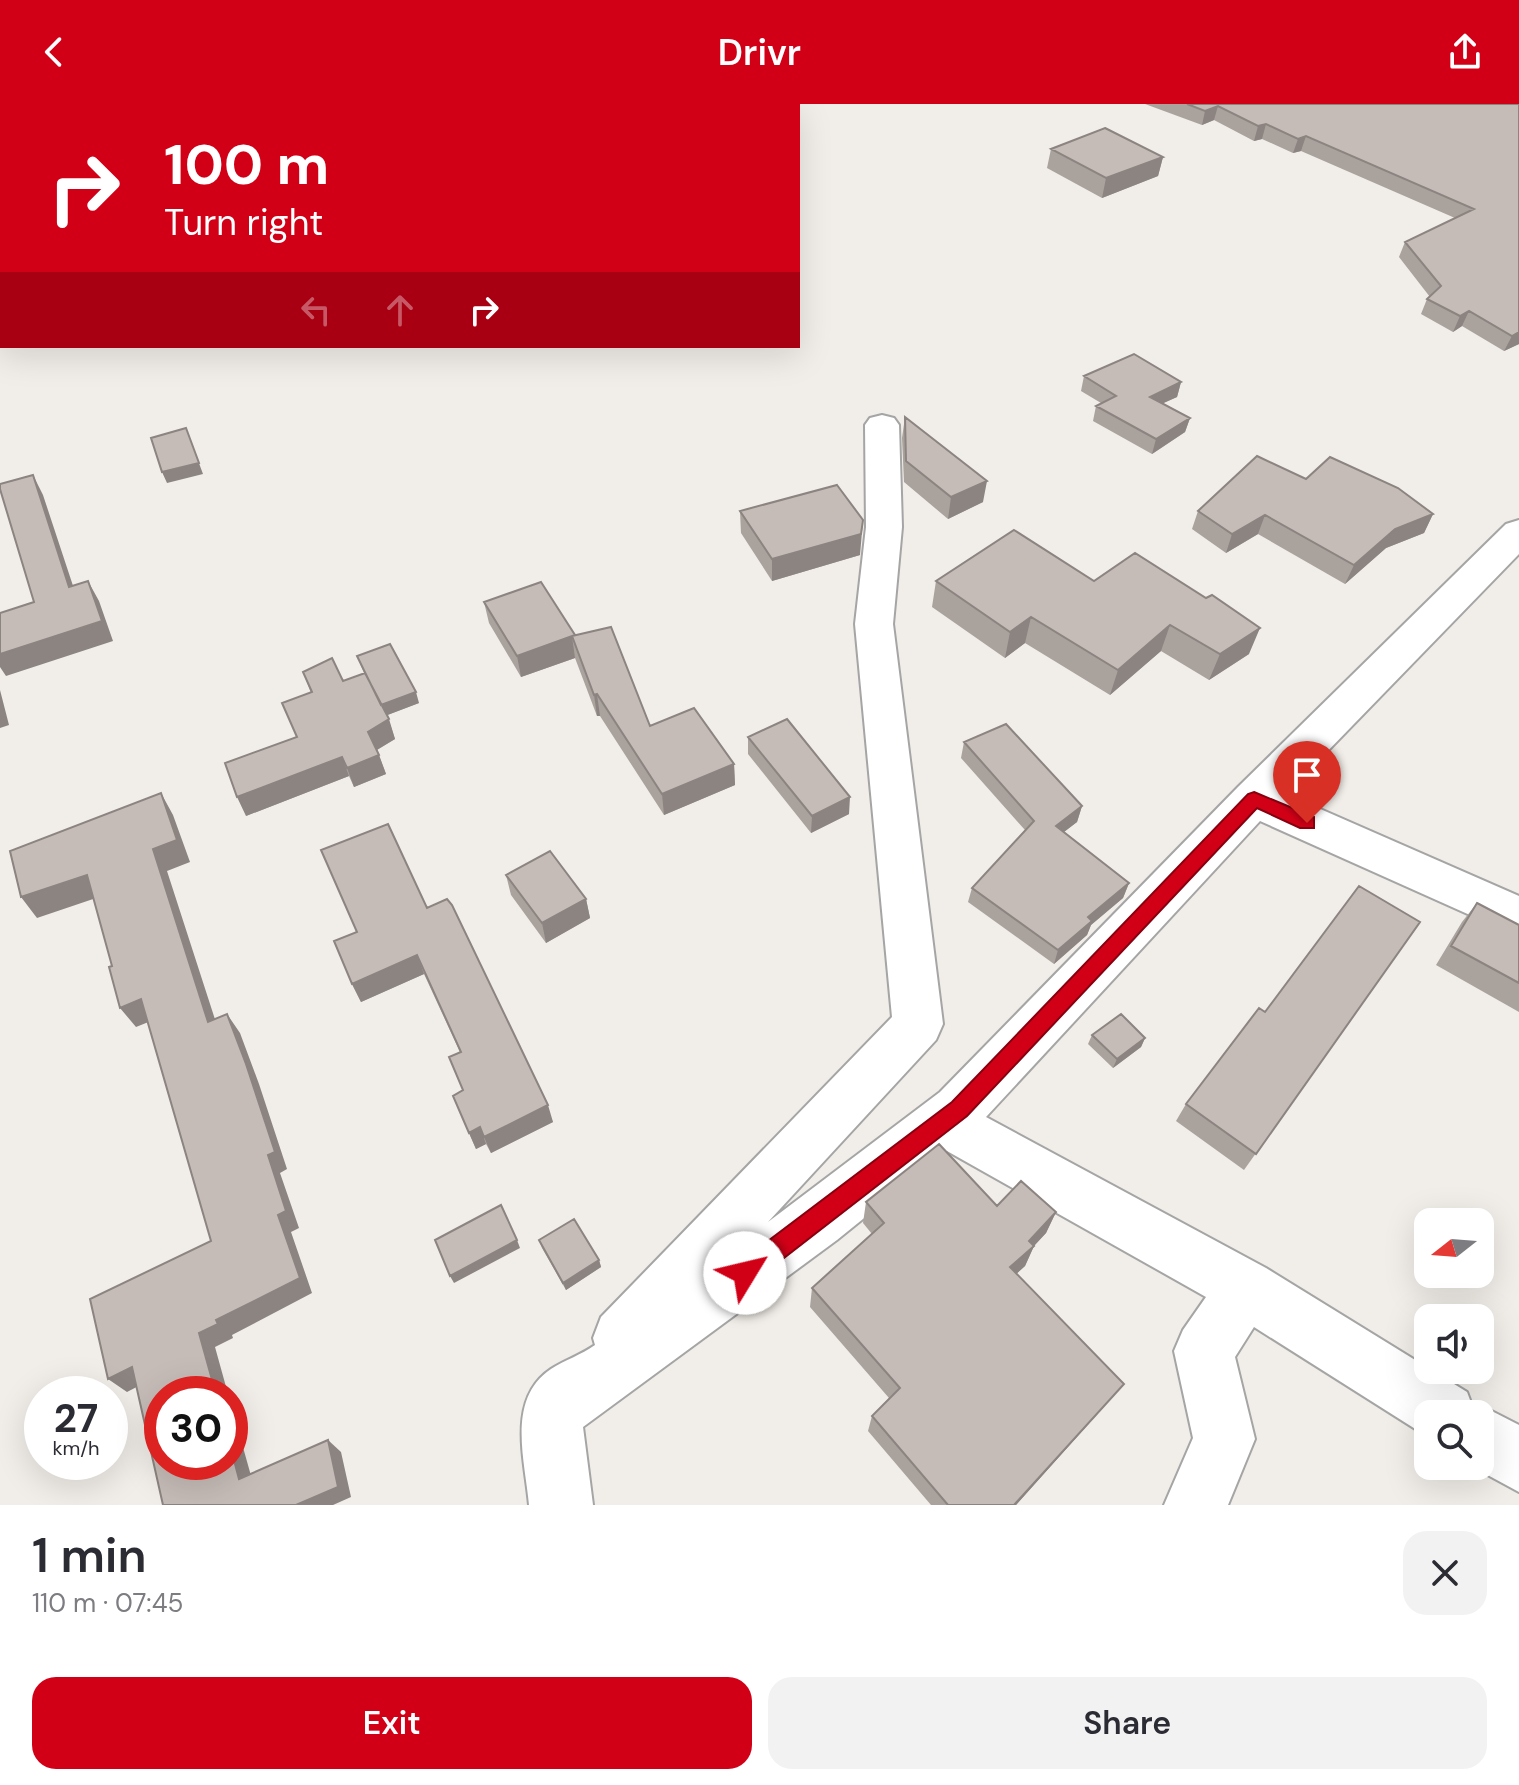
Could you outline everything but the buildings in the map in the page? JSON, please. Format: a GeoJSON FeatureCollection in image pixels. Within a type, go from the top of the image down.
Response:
{"type":"FeatureCollection","features":[{"type":"Feature","properties":{"kind":"street"},"geometry":{"type":"LineString","coordinates":[[561,1505],[551,1413],[918,1024],[874,624],[884,527],[882,425]]}},
{"type":"Feature","properties":{"kind":"street"},"geometry":{"type":"LineString","coordinates":[[551,1413],[817,1221],[944,1122],[1254,799],[1519,532]]}},
{"type":"Feature","properties":{"kind":"street"},"geometry":{"type":"LineString","coordinates":[[1254,799],[1519,917]]}},
{"type":"Feature","properties":{"kind":"street"},"geometry":{"type":"LineString","coordinates":[[944,1122],[1246,1288],[1423,1400]]}},
{"type":"Feature","properties":{"kind":"street"},"geometry":{"type":"LineString","coordinates":[[1196,1505],[1224,1439],[1204,1351],[1246,1288]]}},
{"type":"Feature","properties":{"kind":"street"},"geometry":{"type":"LineString","coordinates":[[1494,1445],[1519,1461]]}},
{"type":"Feature","properties":{"kind":"route"},"geometry":{"type":"LineString","coordinates":[[745,1273],[817,1221],[959,1109],[1254,799],[1307,823]]}}]}
